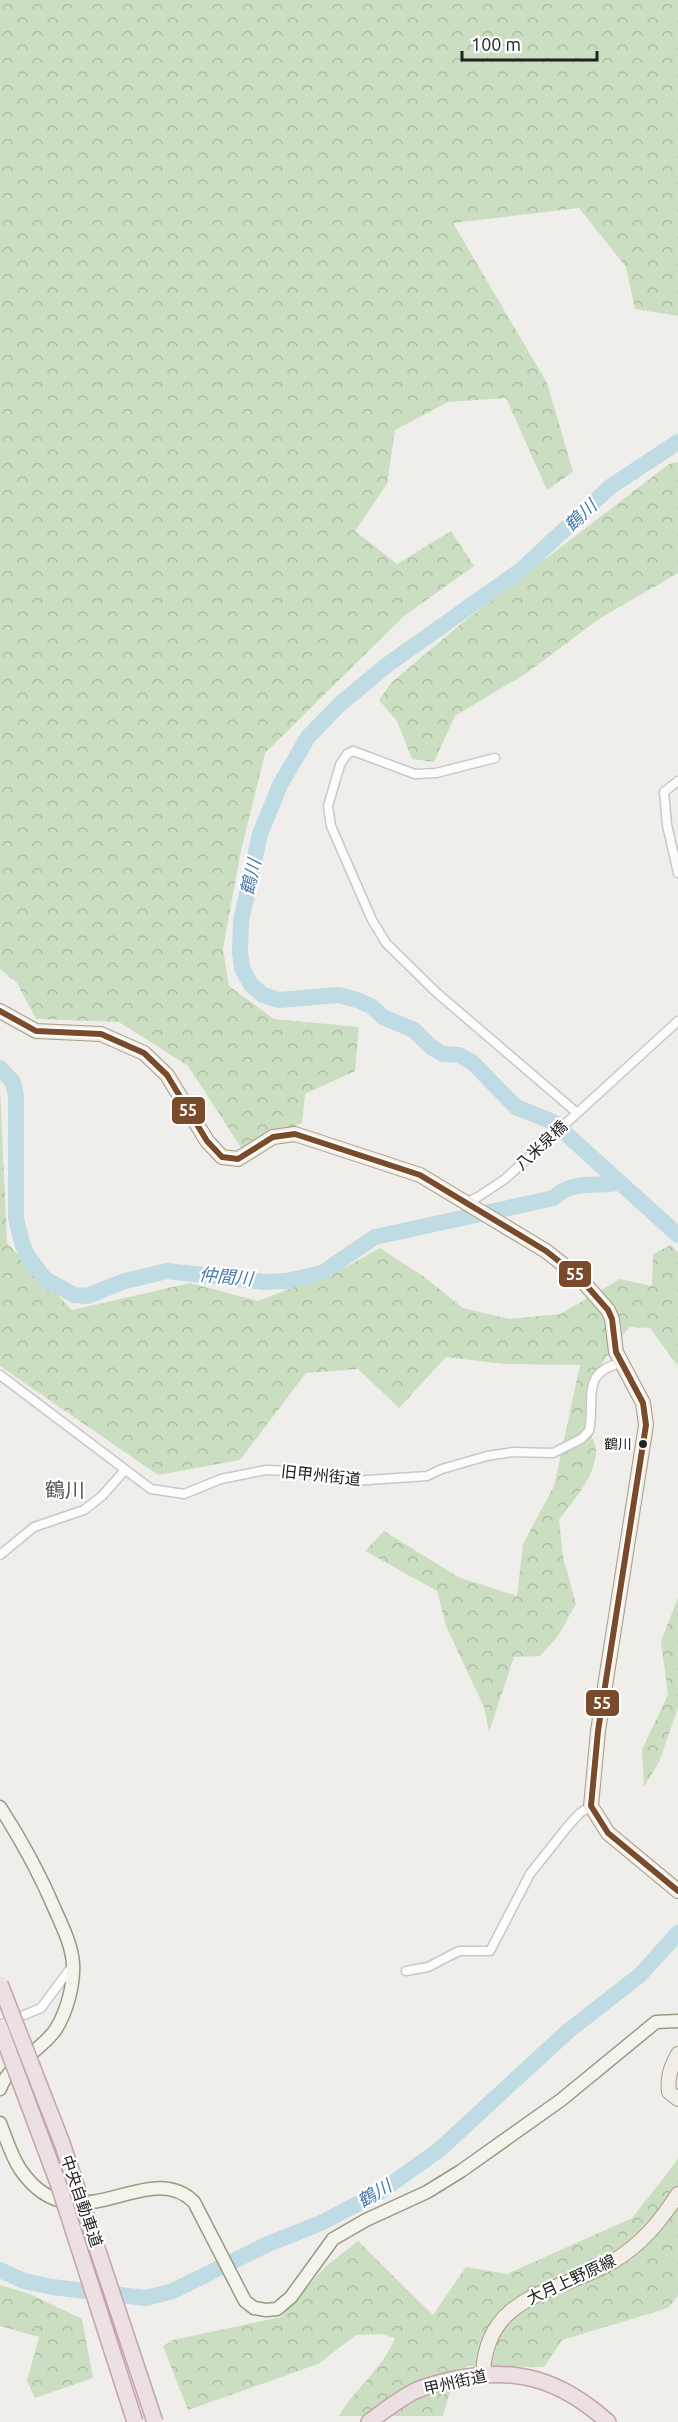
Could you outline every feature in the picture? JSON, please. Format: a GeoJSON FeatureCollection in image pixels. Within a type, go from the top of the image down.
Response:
{"type":"FeatureCollection","features":[{"type":"Feature","properties":{"kind":"highway","name":"中央自動車道"},"geometry":{"type":"LineString","coordinates":[[0,1984],[62,2143],[155,2422]]}},
{"type":"Feature","properties":{"kind":"highway","name":"中央自動車道"},"geometry":{"type":"LineString","coordinates":[[0,2027],[66,2205],[135,2422]]}},
{"type":"Feature","properties":{"kind":"highway","name":"甲州街道"},"geometry":{"type":"LineString","coordinates":[[369,2422],[416,2391],[438,2382],[500,2372],[544,2382],[563,2390],[608,2422]]}},
{"type":"Feature","properties":{"kind":"main road"},"geometry":{"type":"LineString","coordinates":[[0,1011],[36,1031],[101,1034],[144,1053],[167,1075],[207,1141],[222,1157],[238,1159],[273,1137],[295,1134],[420,1175],[564,1264],[604,1302],[612,1319],[614,1343],[621,1363],[643,1403],[645,1436],[598,1731],[591,1806],[608,1833],[678,1891]]}},
{"type":"Feature","properties":{"kind":"main road"},"geometry":{"type":"LineString","coordinates":[[678,2054],[670,2069],[668,2081],[669,2092],[678,2099]]}},
{"type":"Feature","properties":{"kind":"main road","name":"大月上野原線"},"geometry":{"type":"LineString","coordinates":[[483,2373],[487,2347],[506,2313],[524,2300],[611,2263],[638,2245],[678,2194]]}},
{"type":"Feature","properties":{"kind":"street"},"geometry":{"type":"LineString","coordinates":[[495,758],[436,772],[415,774],[353,751],[347,754],[340,765],[328,807],[331,826],[358,893],[387,943],[437,993],[576,1112]]}},
{"type":"Feature","properties":{"kind":"street"},"geometry":{"type":"LineString","coordinates":[[678,781],[664,792],[664,807],[678,873]]}},
{"type":"Feature","properties":{"kind":"street","name":"八米泉橋"},"geometry":{"type":"LineString","coordinates":[[470,1204],[506,1179],[576,1112],[678,1021]]}},
{"type":"Feature","properties":{"kind":"street","name":"旧甲州街道"},"geometry":{"type":"LineString","coordinates":[[0,1375],[151,1489],[177,1495],[221,1479],[266,1470],[291,1471],[352,1481],[427,1476],[463,1462],[499,1454],[553,1453],[581,1439],[589,1431],[591,1389],[596,1376],[607,1366],[621,1363]]}},
{"type":"Feature","properties":{"kind":"street"},"geometry":{"type":"LineString","coordinates":[[0,1555],[33,1527],[84,1510],[102,1496],[125,1470]]}},
{"type":"Feature","properties":{"kind":"street"},"geometry":{"type":"LineString","coordinates":[[406,1971],[428,1967],[459,1951],[490,1951],[530,1874],[568,1826],[580,1813],[591,1806]]}},
{"type":"Feature","properties":{"kind":"street"},"geometry":{"type":"LineString","coordinates":[[0,1807],[31,1855],[65,1934],[73,1965],[66,2008],[57,2027],[46,2041],[9,2073],[0,2089]]}},
{"type":"Feature","properties":{"kind":"street"},"geometry":{"type":"LineString","coordinates":[[0,2027],[41,2008],[73,1965]]}},
{"type":"Feature","properties":{"kind":"street"},"geometry":{"type":"LineString","coordinates":[[0,2123],[19,2168],[38,2190],[49,2197],[73,2204],[93,2203],[148,2190],[172,2188],[184,2193],[194,2202],[245,2301],[254,2308],[277,2309],[291,2297],[333,2239],[366,2220],[427,2192],[461,2171],[561,2100],[656,2022],[678,2021]]}},
{"type":"Feature","properties":{"kind":"green space"},"geometry":{"type":"Polygon","coordinates":[[[0,0],[678,0],[678,316],[635,309],[626,267],[579,208],[453,223],[547,383],[573,472],[547,490],[506,398],[448,402],[395,430],[387,484],[355,531],[397,564],[451,531],[474,566],[404,616],[265,753],[240,855],[223,949],[229,986],[274,1019],[359,1027],[355,1071],[305,1094],[302,1123],[242,1149],[188,1066],[119,1022],[36,1019],[17,983],[0,969],[0,0]]]}},
{"type":"Feature","properties":{"kind":"green space"},"geometry":{"type":"Polygon","coordinates":[[[678,462],[678,573],[599,619],[528,672],[455,716],[434,762],[412,759],[397,721],[379,700],[391,683],[462,623],[669,464],[678,462]]]}},
{"type":"Feature","properties":{"kind":"green space"},"geometry":{"type":"Polygon","coordinates":[[[0,1088],[7,1243],[72,1310],[190,1283],[258,1301],[346,1267],[380,1248],[423,1276],[463,1308],[509,1319],[560,1314],[620,1279],[652,1286],[653,1254],[671,1245],[678,1252],[678,1366],[650,1328],[630,1327],[598,1372],[588,1398],[586,1412],[587,1426],[596,1449],[595,1461],[588,1479],[559,1520],[563,1557],[576,1604],[558,1636],[540,1656],[514,1657],[489,1732],[484,1707],[446,1626],[437,1591],[365,1551],[384,1531],[458,1577],[517,1596],[523,1544],[554,1486],[580,1365],[504,1364],[446,1357],[399,1408],[358,1369],[306,1373],[240,1460],[158,1475],[0,1366],[0,1088]]]}},
{"type":"Feature","properties":{"kind":"green space"},"geometry":{"type":"Polygon","coordinates":[[[678,1598],[678,1708],[659,1762],[644,1787],[642,1749],[668,1695],[661,1641],[678,1598]]]}},
{"type":"Feature","properties":{"kind":"green space"},"geometry":{"type":"Polygon","coordinates":[[[678,2156],[678,2296],[668,2308],[562,2340],[544,2367],[467,2366],[449,2395],[443,2416],[339,2416],[390,2349],[395,2338],[381,2334],[356,2335],[318,2364],[188,2410],[163,2346],[173,2340],[281,2317],[326,2266],[358,2241],[433,2315],[466,2267],[507,2274],[632,2218],[676,2162],[678,2156]]]}},
{"type":"Feature","properties":{"kind":"green space"},"geometry":{"type":"Polygon","coordinates":[[[0,2285],[32,2295],[82,2319],[93,2378],[35,2398],[27,2381],[39,2337],[0,2326],[0,2285]]]}},
{"type":"Feature","properties":{"kind":"waterway","name":"鶴川"},"geometry":{"type":"LineString","coordinates":[[678,442],[610,487],[521,570],[387,665],[339,705],[308,737],[280,785],[260,834],[241,921],[240,952],[242,968],[251,985],[263,995],[279,1000],[339,995],[357,1000],[371,1006],[383,1017],[414,1030],[431,1047],[443,1054],[459,1055],[472,1062],[516,1107],[553,1122],[678,1235]]}},
{"type":"Feature","properties":{"kind":"waterway","name":"仲間川"},"geometry":{"type":"LineString","coordinates":[[0,1068],[13,1082],[16,1096],[16,1218],[22,1243],[27,1255],[45,1279],[74,1295],[87,1296],[125,1281],[167,1271],[265,1282],[286,1281],[322,1273],[375,1237],[554,1198],[560,1192],[576,1186],[619,1183]]}},
{"type":"Feature","properties":{"kind":"waterway","name":"鶴川"},"geometry":{"type":"LineString","coordinates":[[0,2270],[24,2281],[52,2287],[146,2298],[173,2291],[268,2244],[321,2223],[380,2192],[439,2150],[567,2032],[640,1975],[678,1933]]}},
{"type":"Feature","properties":{"kind":"transit line","name":"55"},"geometry":{"type":"LineString","coordinates":[[0,1011],[36,1031],[101,1034],[144,1053],[167,1075],[207,1141],[222,1157],[238,1159],[273,1137],[295,1134],[420,1175],[546,1251],[579,1277],[608,1310],[612,1319],[616,1352],[643,1403],[646,1425],[598,1731],[591,1806],[608,1833],[678,1891]]}},
{"type":"Feature","properties":{"kind":"place","name":"鶴川"},"geometry":{"type":"Point","coordinates":[643,1444]}},
{"type":"Feature","properties":{"kind":"district","name":"鶴川"},"geometry":{"type":"Point","coordinates":[65,1489]}}]}
